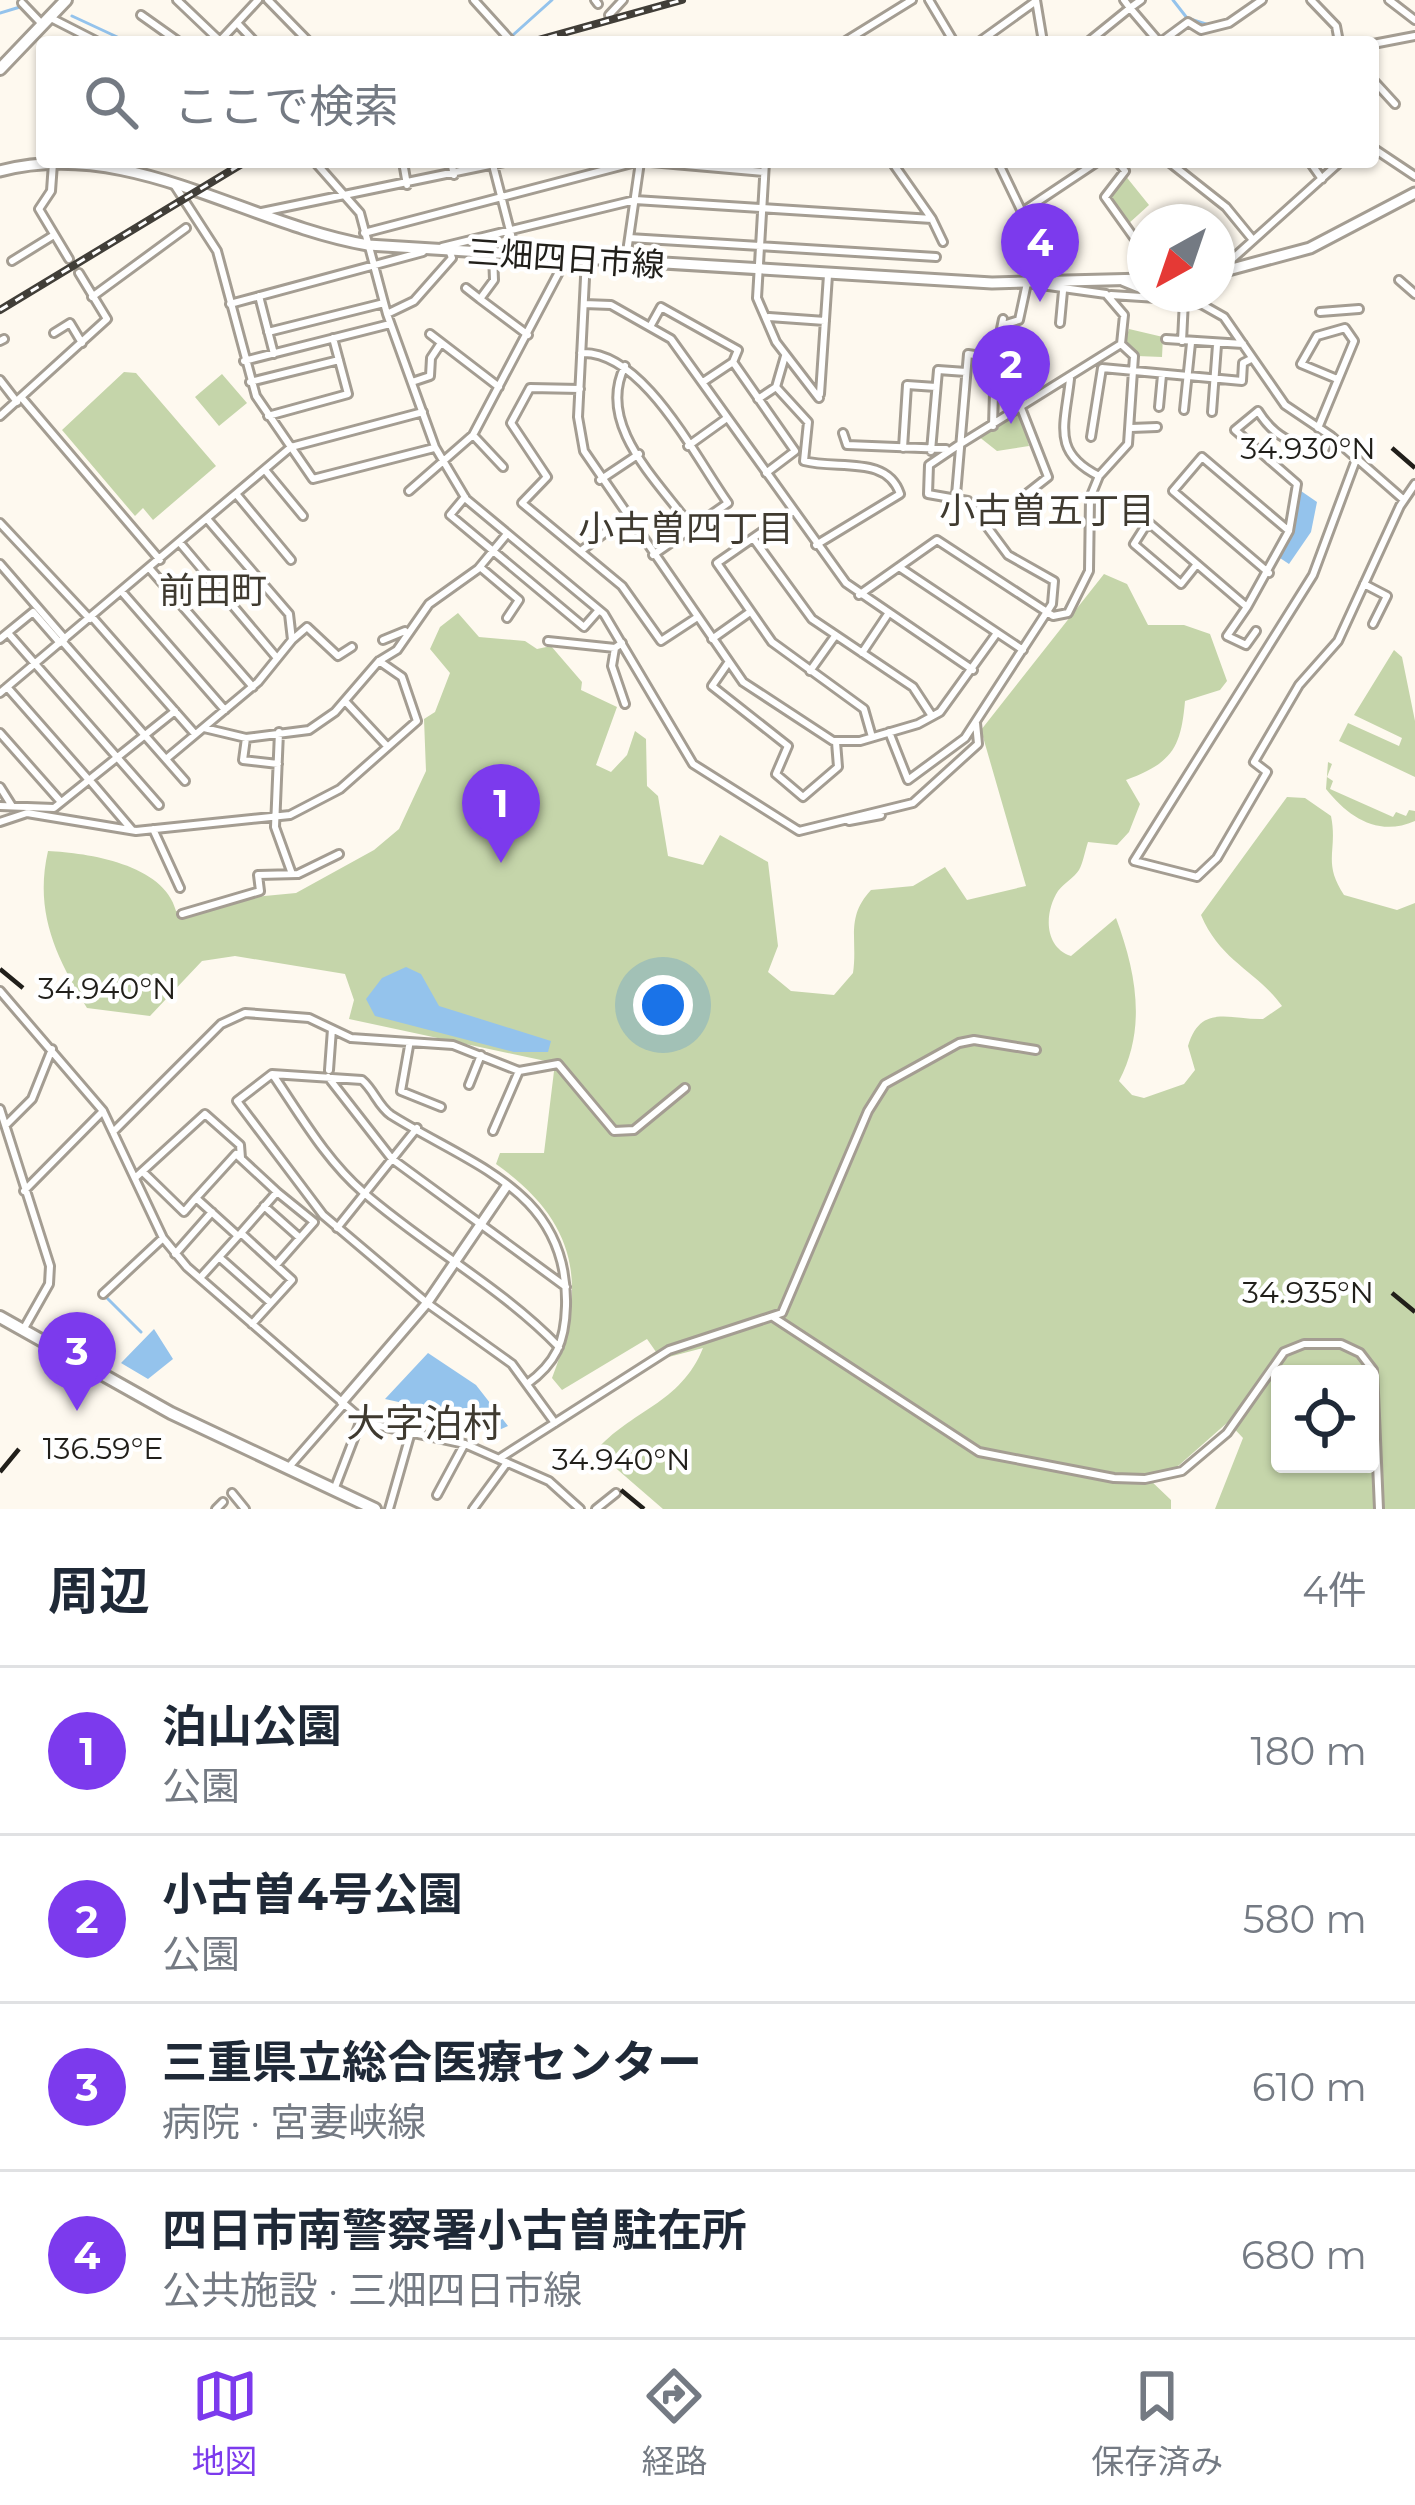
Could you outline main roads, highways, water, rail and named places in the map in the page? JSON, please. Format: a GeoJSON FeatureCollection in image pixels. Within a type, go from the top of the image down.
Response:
{"type":"FeatureCollection","features":[{"type":"Feature","properties":{"kind":"main road"},"geometry":{"type":"LineString","coordinates":[[0,69],[66,0]]}},
{"type":"Feature","properties":{"kind":"main road","name":"三畑四日市線"},"geometry":{"type":"LineString","coordinates":[[0,171],[36,166]]}},
{"type":"Feature","properties":{"kind":"main road","name":"三畑四日市線"},"geometry":{"type":"LineString","coordinates":[[100,168],[136,171],[254,214],[432,249],[1029,283],[1127,280]]}},
{"type":"Feature","properties":{"kind":"main road"},"geometry":{"type":"LineString","coordinates":[[1235,268],[1310,248],[1415,193]]}},
{"type":"Feature","properties":{"kind":"main road"},"geometry":{"type":"LineString","coordinates":[[0,1317],[171,1413],[375,1509]]}},
{"type":"Feature","properties":{"kind":"water"},"geometry":{"type":"Polygon","coordinates":[[[1301,491],[1317,502],[1311,532],[1289,564],[1280,558],[1293,531],[1301,491]]]}},
{"type":"Feature","properties":{"kind":"water"},"geometry":{"type":"Polygon","coordinates":[[[406,967],[421,974],[439,1006],[551,1041],[548,1052],[514,1052],[375,1016],[366,999],[382,978],[406,967]]]}},
{"type":"Feature","properties":{"kind":"water"},"geometry":{"type":"Polygon","coordinates":[[[154,1329],[173,1359],[148,1379],[121,1363],[154,1329]]]}},
{"type":"Feature","properties":{"kind":"water"},"geometry":{"type":"Polygon","coordinates":[[[428,1353],[476,1385],[508,1426],[499,1430],[471,1418],[385,1399],[428,1353]]]}},
{"type":"Feature","properties":{"kind":"waterway"},"geometry":{"type":"LineString","coordinates":[[513,35],[552,0]]}},
{"type":"Feature","properties":{"kind":"waterway"},"geometry":{"type":"LineString","coordinates":[[1173,0],[1187,18],[1209,25]]}},
{"type":"Feature","properties":{"kind":"waterway"},"geometry":{"type":"LineString","coordinates":[[0,13],[20,7]]}},
{"type":"Feature","properties":{"kind":"waterway"},"geometry":{"type":"LineString","coordinates":[[72,16],[115,36]]}},
{"type":"Feature","properties":{"kind":"waterway"},"geometry":{"type":"LineString","coordinates":[[104,1295],[141,1332]]}},
{"type":"Feature","properties":{"kind":"railway"},"geometry":{"type":"LineString","coordinates":[[553,36],[682,0]]}},
{"type":"Feature","properties":{"kind":"railway"},"geometry":{"type":"LineString","coordinates":[[0,310],[235,168]]}},
{"type":"Feature","properties":{"kind":"place","name":"四日市南警察署小古曽駐在所"},"geometry":{"type":"Point","coordinates":[1040,302]}},
{"type":"Feature","properties":{"kind":"place","name":"小古曽4号公園"},"geometry":{"type":"Point","coordinates":[1011,424]}},
{"type":"Feature","properties":{"kind":"place","name":"泊山公園"},"geometry":{"type":"Point","coordinates":[501,863]}},
{"type":"Feature","properties":{"kind":"place","name":"三重県立総合医療センター"},"geometry":{"type":"Point","coordinates":[77,1411]}},
{"type":"Feature","properties":{"kind":"district","name":"小古曽五丁目"},"geometry":{"type":"Point","coordinates":[1047,510]}},
{"type":"Feature","properties":{"kind":"district","name":"小古曽四丁目"},"geometry":{"type":"Point","coordinates":[686,528]}},
{"type":"Feature","properties":{"kind":"district","name":"前田町"},"geometry":{"type":"Point","coordinates":[213,590]}},
{"type":"Feature","properties":{"kind":"district","name":"大字泊村"},"geometry":{"type":"Point","coordinates":[424,1423]}}]}
